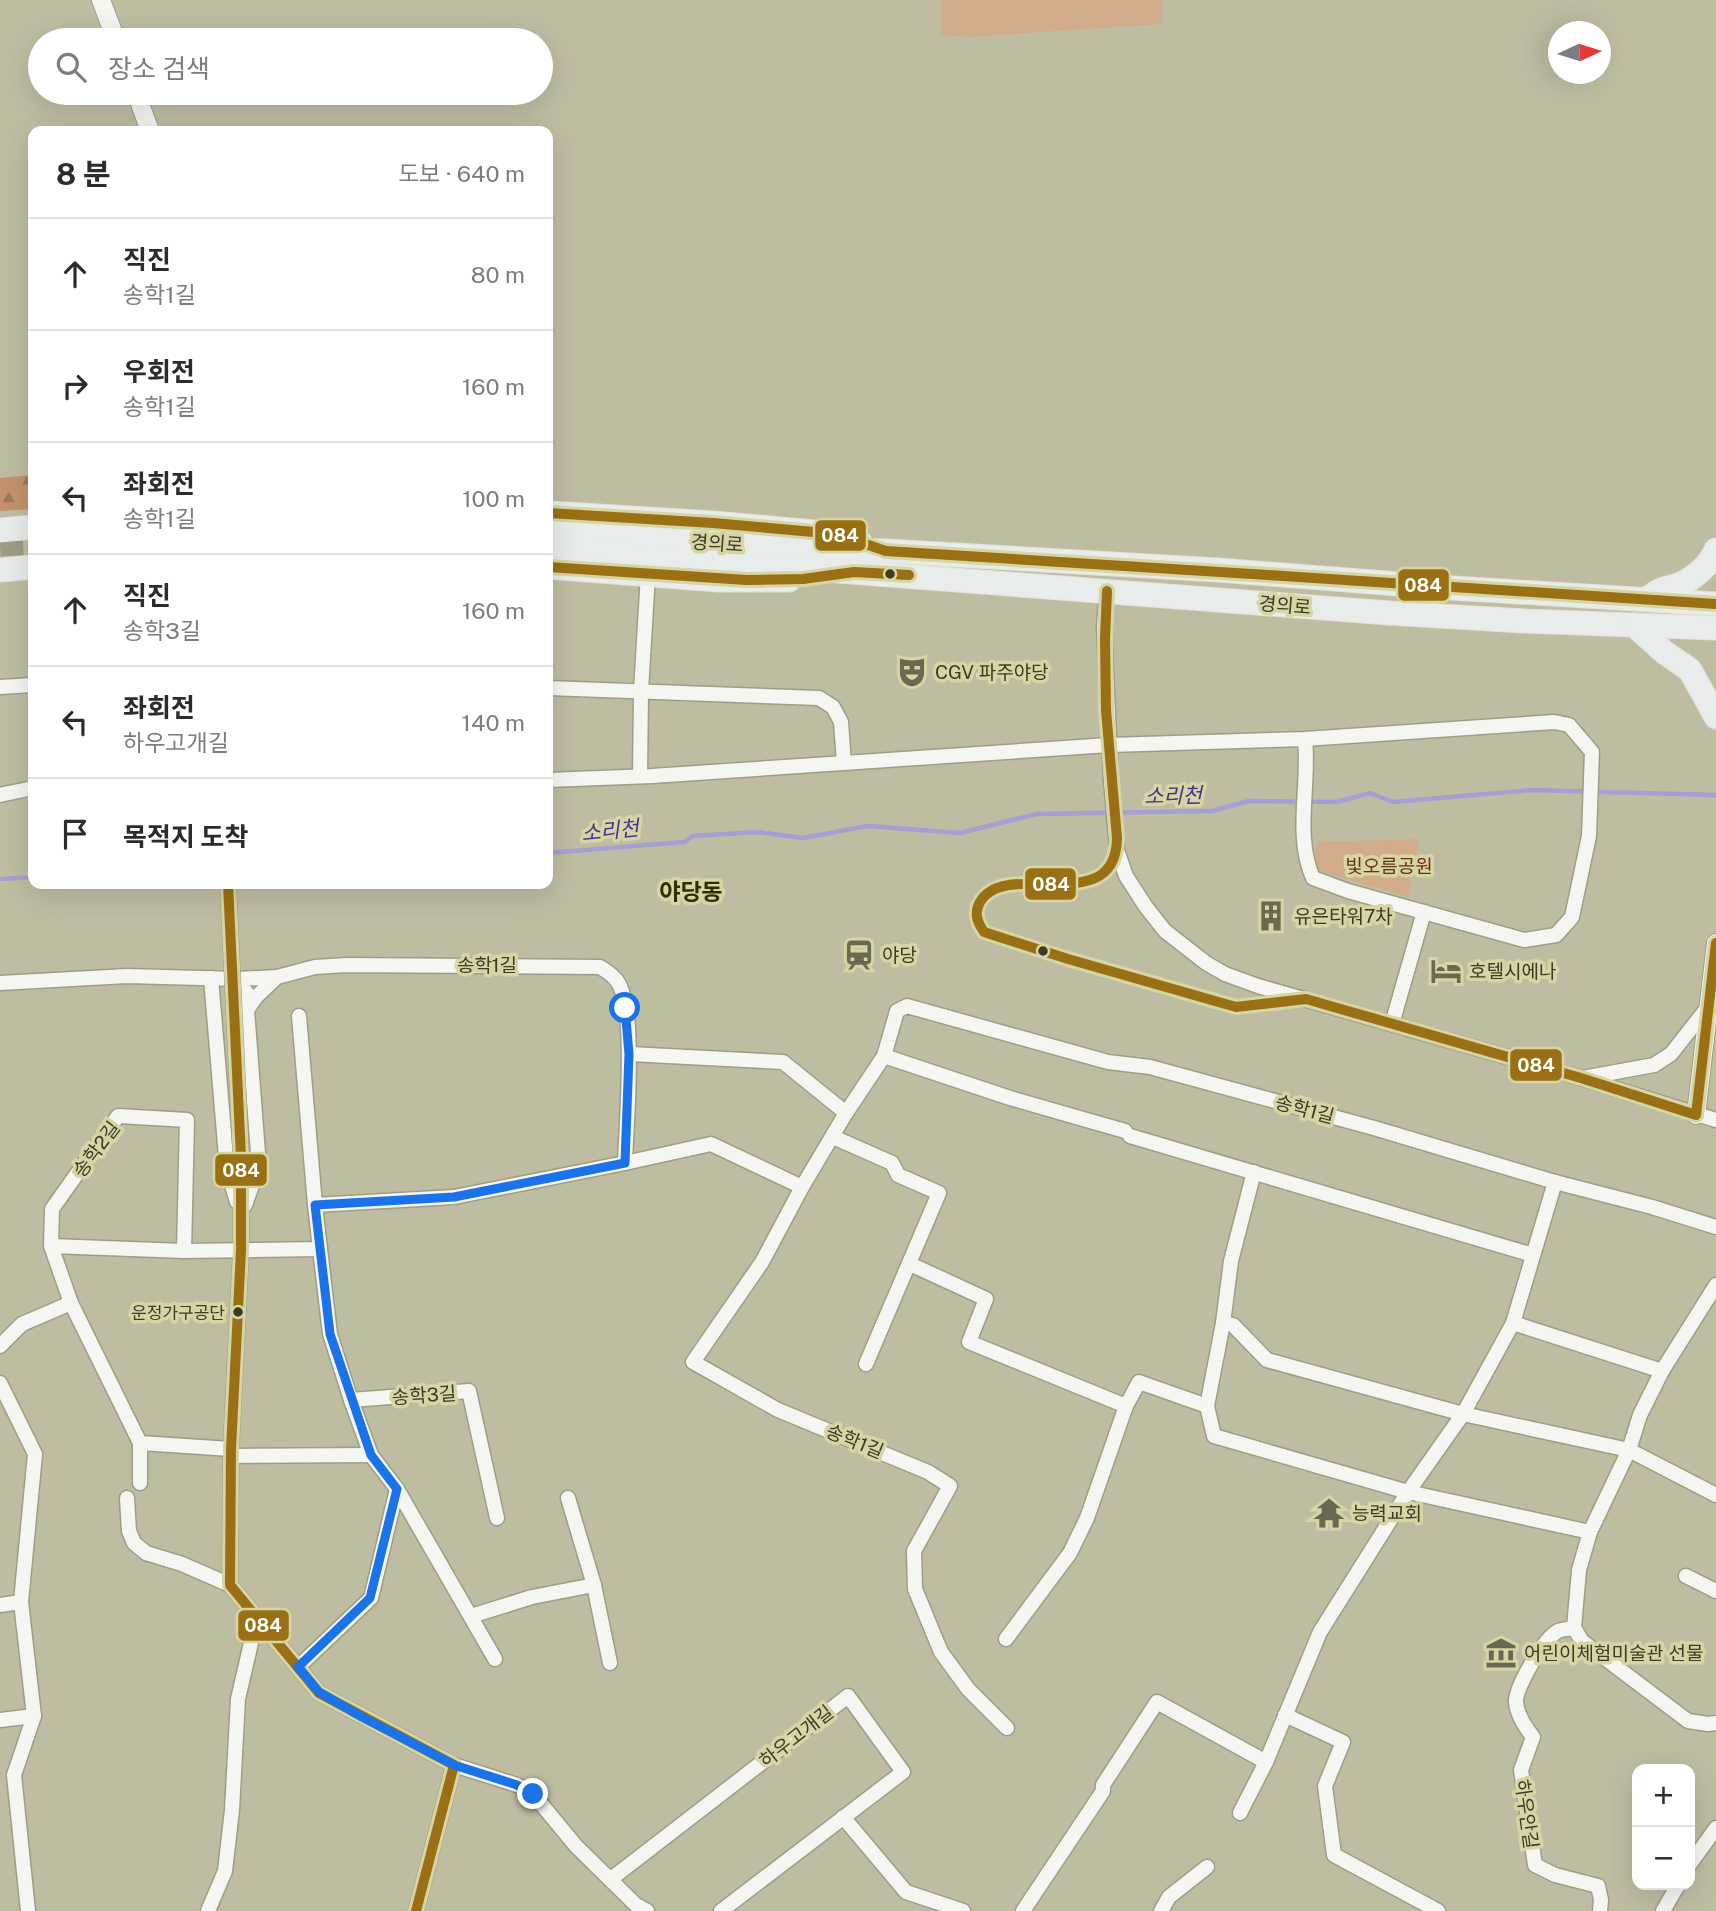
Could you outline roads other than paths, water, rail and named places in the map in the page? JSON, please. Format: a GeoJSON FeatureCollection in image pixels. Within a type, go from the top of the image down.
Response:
{"type":"FeatureCollection","features":[{"type":"Feature","properties":{"kind":"main road","name":"경의로"},"geometry":{"type":"LineString","coordinates":[[553,513],[836,534],[886,551]]}},
{"type":"Feature","properties":{"kind":"main road"},"geometry":{"type":"LineString","coordinates":[[0,530],[28,527]]}},
{"type":"Feature","properties":{"kind":"main road","name":"경의로"},"geometry":{"type":"LineString","coordinates":[[553,532],[787,548],[1218,570],[1716,604]]}},
{"type":"Feature","properties":{"kind":"main road","name":"경의로"},"geometry":{"type":"LineString","coordinates":[[553,549],[1403,614],[1716,628]]}},
{"type":"Feature","properties":{"kind":"main road"},"geometry":{"type":"LineString","coordinates":[[1646,600],[1661,587],[1675,586],[1695,575],[1712,559],[1716,550]]}},
{"type":"Feature","properties":{"kind":"main road"},"geometry":{"type":"LineString","coordinates":[[0,570],[28,567]]}},
{"type":"Feature","properties":{"kind":"main road","name":"경의로"},"geometry":{"type":"LineString","coordinates":[[553,568],[747,580],[803,579],[854,572]]}},
{"type":"Feature","properties":{"kind":"main road"},"geometry":{"type":"LineString","coordinates":[[1634,625],[1664,652],[1690,670],[1716,717]]}},
{"type":"Feature","properties":{"kind":"street"},"geometry":{"type":"LineString","coordinates":[[101,0],[112,28]]}},
{"type":"Feature","properties":{"kind":"street"},"geometry":{"type":"LineString","coordinates":[[140,105],[148,126]]}},
{"type":"Feature","properties":{"kind":"street"},"geometry":{"type":"LineString","coordinates":[[640,776],[641,691],[648,574]]}},
{"type":"Feature","properties":{"kind":"street"},"geometry":{"type":"LineString","coordinates":[[1107,591],[1104,626],[1117,850],[1126,876],[1165,931],[1206,963],[1225,974],[1258,986],[1581,1078],[1716,1120]]}},
{"type":"Feature","properties":{"kind":"street"},"geometry":{"type":"LineString","coordinates":[[0,687],[28,685]]}},
{"type":"Feature","properties":{"kind":"street"},"geometry":{"type":"LineString","coordinates":[[553,688],[819,698],[833,707],[841,722],[844,763]]}},
{"type":"Feature","properties":{"kind":"street"},"geometry":{"type":"LineString","coordinates":[[553,780],[1109,745],[1305,739],[1554,722],[1569,725],[1592,752],[1589,836],[1572,917],[1556,935],[1524,940],[1348,891],[1313,878],[1305,861],[1305,739]]}},
{"type":"Feature","properties":{"kind":"street"},"geometry":{"type":"LineString","coordinates":[[0,795],[28,789]]}},
{"type":"Feature","properties":{"kind":"street"},"geometry":{"type":"LineString","coordinates":[[228,889],[241,1157],[241,1250],[230,1453],[230,1585]]}},
{"type":"Feature","properties":{"kind":"street"},"geometry":{"type":"LineString","coordinates":[[1392,1024],[1424,912]]}},
{"type":"Feature","properties":{"kind":"street"},"geometry":{"type":"LineString","coordinates":[[1696,1115],[1716,943]]}},
{"type":"Feature","properties":{"kind":"street","name":"송학1길"},"geometry":{"type":"LineString","coordinates":[[237,979],[277,977],[315,967],[346,965],[600,967],[617,980],[622,992],[629,1054],[625,1163]]}},
{"type":"Feature","properties":{"kind":"street"},"geometry":{"type":"LineString","coordinates":[[0,983],[127,976],[237,979],[248,995],[259,1166],[241,1216]]}},
{"type":"Feature","properties":{"kind":"street"},"geometry":{"type":"LineString","coordinates":[[247,1010],[277,977]]}},
{"type":"Feature","properties":{"kind":"street"},"geometry":{"type":"LineString","coordinates":[[211,978],[226,1169],[241,1216]]}},
{"type":"Feature","properties":{"kind":"street","name":"송학1길"},"geometry":{"type":"LineString","coordinates":[[1007,1728],[968,1689],[941,1652],[915,1589],[914,1551],[950,1486],[929,1472],[778,1410],[693,1362],[762,1262],[802,1187],[884,1056],[897,1011],[907,1006],[1108,1062],[1150,1067],[1716,1227]]}},
{"type":"Feature","properties":{"kind":"street"},"geometry":{"type":"LineString","coordinates":[[1581,1078],[1654,1065],[1671,1054],[1708,1007]]}},
{"type":"Feature","properties":{"kind":"street"},"geometry":{"type":"LineString","coordinates":[[299,1016],[315,1205],[330,1334],[371,1455],[397,1489],[495,1659]]}},
{"type":"Feature","properties":{"kind":"street"},"geometry":{"type":"LineString","coordinates":[[629,1054],[783,1062],[846,1114]]}},
{"type":"Feature","properties":{"kind":"street"},"geometry":{"type":"LineString","coordinates":[[884,1056],[1010,1098],[1534,1255]]}},
{"type":"Feature","properties":{"kind":"street","name":"송학2길"},"geometry":{"type":"LineString","coordinates":[[141,1443],[71,1303],[51,1246],[52,1209],[118,1116],[187,1120],[184,1251]]}},
{"type":"Feature","properties":{"kind":"street"},"geometry":{"type":"LineString","coordinates":[[833,1137],[892,1163],[898,1175],[939,1193],[866,1364]]}},
{"type":"Feature","properties":{"kind":"street"},"geometry":{"type":"LineString","coordinates":[[315,1205],[454,1197],[711,1144],[802,1187]]}},
{"type":"Feature","properties":{"kind":"street"},"geometry":{"type":"LineString","coordinates":[[1254,1172],[1231,1261],[1223,1323],[1207,1406],[1213,1436],[1408,1492],[1590,1532]]}},
{"type":"Feature","properties":{"kind":"street"},"geometry":{"type":"LineString","coordinates":[[1240,1813],[1266,1762],[1320,1632],[1408,1492],[1463,1414],[1513,1323],[1555,1182]]}},
{"type":"Feature","properties":{"kind":"street"},"geometry":{"type":"LineString","coordinates":[[51,1246],[184,1251],[320,1249]]}},
{"type":"Feature","properties":{"kind":"street"},"geometry":{"type":"LineString","coordinates":[[910,1264],[986,1300],[969,1342],[1126,1406]]}},
{"type":"Feature","properties":{"kind":"street"},"geometry":{"type":"LineString","coordinates":[[1716,1285],[1662,1370],[1640,1415],[1629,1450],[1590,1532],[1578,1570],[1574,1628],[1582,1641],[1688,1721],[1716,1723]]}},
{"type":"Feature","properties":{"kind":"street"},"geometry":{"type":"LineString","coordinates":[[0,1346],[22,1324],[71,1303]]}},
{"type":"Feature","properties":{"kind":"street"},"geometry":{"type":"LineString","coordinates":[[1223,1323],[1233,1325],[1267,1360],[1463,1414],[1629,1450],[1716,1495]]}},
{"type":"Feature","properties":{"kind":"street"},"geometry":{"type":"LineString","coordinates":[[1513,1323],[1662,1370]]}},
{"type":"Feature","properties":{"kind":"street"},"geometry":{"type":"LineString","coordinates":[[1006,1639],[1070,1553],[1087,1518],[1126,1406],[1139,1382],[1207,1406]]}},
{"type":"Feature","properties":{"kind":"street"},"geometry":{"type":"LineString","coordinates":[[0,1383],[35,1454],[21,1602],[34,1716],[14,1774],[28,1911]]}},
{"type":"Feature","properties":{"kind":"street","name":"송학3길"},"geometry":{"type":"LineString","coordinates":[[351,1400],[469,1391],[497,1518]]}},
{"type":"Feature","properties":{"kind":"street"},"geometry":{"type":"LineString","coordinates":[[141,1483],[141,1443],[230,1453],[371,1455]]}},
{"type":"Feature","properties":{"kind":"street"},"geometry":{"type":"LineString","coordinates":[[298,1667],[370,1598],[397,1489]]}},
{"type":"Feature","properties":{"kind":"street"},"geometry":{"type":"LineString","coordinates":[[127,1498],[130,1531],[134,1543],[146,1553],[182,1564],[230,1585],[319,1692],[454,1765],[517,1785],[533,1794],[576,1846],[638,1909]]}},
{"type":"Feature","properties":{"kind":"street"},"geometry":{"type":"LineString","coordinates":[[568,1498],[594,1585],[610,1663]]}},
{"type":"Feature","properties":{"kind":"street"},"geometry":{"type":"LineString","coordinates":[[1686,1576],[1716,1591]]}},
{"type":"Feature","properties":{"kind":"street"},"geometry":{"type":"LineString","coordinates":[[471,1616],[532,1597],[594,1585]]}},
{"type":"Feature","properties":{"kind":"street"},"geometry":{"type":"LineString","coordinates":[[0,1605],[21,1602]]}},
{"type":"Feature","properties":{"kind":"street"},"geometry":{"type":"LineString","coordinates":[[208,1911],[225,1871],[232,1810],[238,1699],[257,1617]]}},
{"type":"Feature","properties":{"kind":"street","name":"하우안길"},"geometry":{"type":"LineString","coordinates":[[1574,1628],[1557,1631],[1544,1645],[1516,1692],[1516,1705],[1525,1727],[1533,1737],[1521,1770],[1535,1865],[1555,1875],[1598,1886],[1600,1911]]}},
{"type":"Feature","properties":{"kind":"street","name":"하우고개길"},"geometry":{"type":"LineString","coordinates":[[611,1879],[848,1696],[903,1772],[721,1911]]}},
{"type":"Feature","properties":{"kind":"street"},"geometry":{"type":"LineString","coordinates":[[1023,1911],[1103,1791],[1103,1785],[1157,1702],[1266,1762]]}},
{"type":"Feature","properties":{"kind":"street"},"geometry":{"type":"LineString","coordinates":[[1285,1715],[1343,1742],[1325,1786],[1334,1855],[1438,1911]]}},
{"type":"Feature","properties":{"kind":"street"},"geometry":{"type":"LineString","coordinates":[[0,1720],[34,1716]]}},
{"type":"Feature","properties":{"kind":"street"},"geometry":{"type":"LineString","coordinates":[[416,1911],[454,1765]]}},
{"type":"Feature","properties":{"kind":"street"},"geometry":{"type":"LineString","coordinates":[[844,1817],[906,1892],[964,1911]]}},
{"type":"Feature","properties":{"kind":"street"},"geometry":{"type":"LineString","coordinates":[[1695,1857],[1716,1828]]}},
{"type":"Feature","properties":{"kind":"street"},"geometry":{"type":"LineString","coordinates":[[1161,1911],[1169,1897],[1207,1867]]}},
{"type":"Feature","properties":{"kind":"street"},"geometry":{"type":"LineString","coordinates":[[1663,1911],[1675,1890]]}},
{"type":"Feature","properties":{"kind":"waterway","name":"소리천"},"geometry":{"type":"LineString","coordinates":[[553,853],[684,842],[693,836],[758,832],[803,838],[868,826],[960,833],[1037,814],[1212,811],[1249,801],[1337,802],[1370,793],[1393,802],[1531,790],[1716,795]]}},
{"type":"Feature","properties":{"kind":"waterway","name":"소리천"},"geometry":{"type":"LineString","coordinates":[[0,879],[28,877]]}},
{"type":"Feature","properties":{"kind":"tunnel"},"geometry":{"type":"LineString","coordinates":[[0,545],[28,543]]}},
{"type":"Feature","properties":{"kind":"place","name":"CGV 파주야당"},"geometry":{"type":"Point","coordinates":[912,672]}},
{"type":"Feature","properties":{"kind":"place","name":"유은타워7차"},"geometry":{"type":"Point","coordinates":[1271,916]}},
{"type":"Feature","properties":{"kind":"place","name":"야당"},"geometry":{"type":"Point","coordinates":[859,955]}},
{"type":"Feature","properties":{"kind":"place","name":"호텔시에나"},"geometry":{"type":"Point","coordinates":[1446,971]}},
{"type":"Feature","properties":{"kind":"place","name":"운정가구공단"},"geometry":{"type":"Point","coordinates":[238,1312]}},
{"type":"Feature","properties":{"kind":"place","name":"능력교회"},"geometry":{"type":"Point","coordinates":[1329,1513]}},
{"type":"Feature","properties":{"kind":"place","name":"어린이체험미술관 선물"},"geometry":{"type":"Point","coordinates":[1501,1653]}},
{"type":"Feature","properties":{"kind":"district","name":"야당동"},"geometry":{"type":"Point","coordinates":[691,892]}},
{"type":"Feature","properties":{"kind":"park label","name":"빛오름공원"},"geometry":{"type":"Point","coordinates":[1389,866]}}]}
